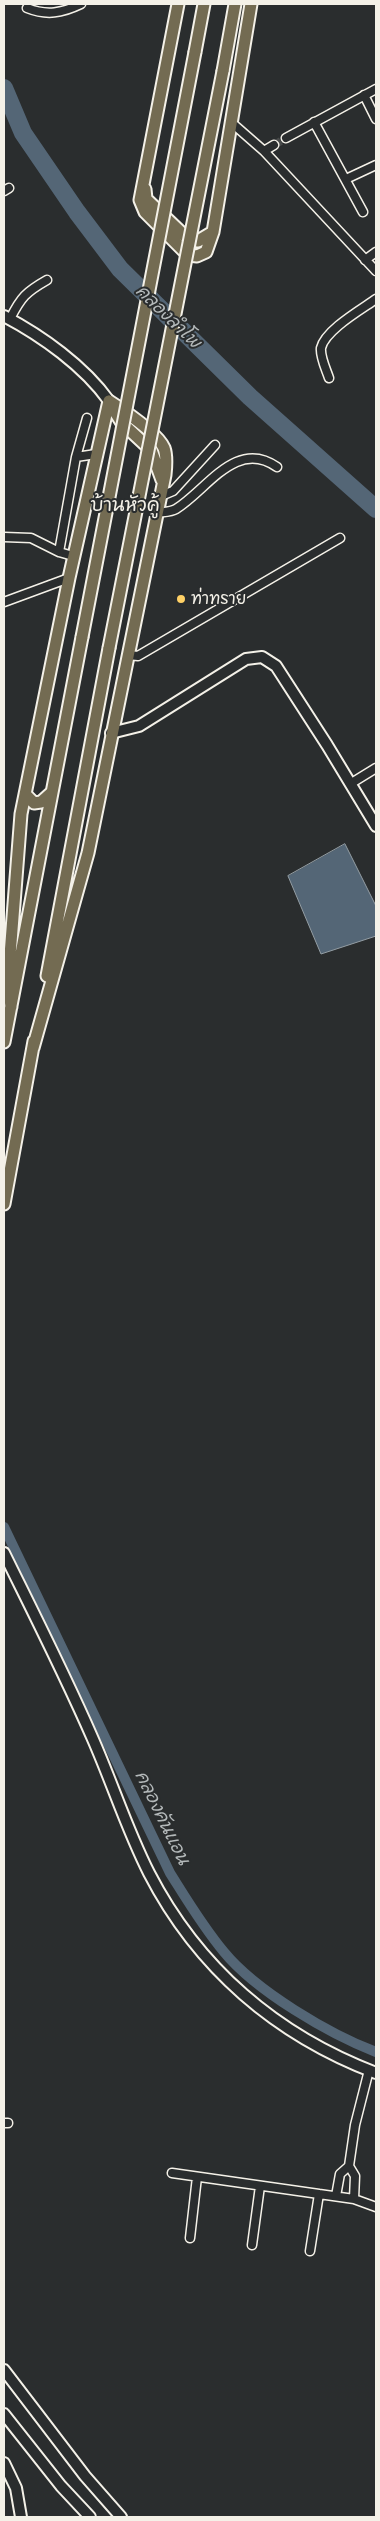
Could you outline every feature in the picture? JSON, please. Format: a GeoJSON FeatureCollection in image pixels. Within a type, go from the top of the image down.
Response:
{"type":"FeatureCollection","features":[{"type":"Feature","properties":{"kind":"main road"},"geometry":{"type":"LineString","coordinates":[[178,4],[144,182],[146,199],[189,240],[198,241],[214,232],[251,4]]}},
{"type":"Feature","properties":{"kind":"main road"},"geometry":{"type":"LineString","coordinates":[[4,1042],[204,4]]}},
{"type":"Feature","properties":{"kind":"main road"},"geometry":{"type":"LineString","coordinates":[[4,1204],[75,824],[235,4]]}},
{"type":"Feature","properties":{"kind":"main road"},"geometry":{"type":"LineString","coordinates":[[11,1007],[8,981],[17,852],[25,794],[73,556],[109,401]]}},
{"type":"Feature","properties":{"kind":"main road"},"geometry":{"type":"LineString","coordinates":[[33,1048],[88,853],[162,490],[151,450],[122,423],[109,401]]}},
{"type":"Feature","properties":{"kind":"main road"},"geometry":{"type":"LineString","coordinates":[[25,794],[34,803],[41,802],[51,794]]}},
{"type":"Feature","properties":{"kind":"main road"},"geometry":{"type":"LineString","coordinates":[[75,824],[84,831],[90,831],[94,826]]}},
{"type":"Feature","properties":{"kind":"street"},"geometry":{"type":"LineString","coordinates":[[27,8],[41,13],[64,12],[82,4]]}},
{"type":"Feature","properties":{"kind":"street"},"geometry":{"type":"LineString","coordinates":[[286,138],[376,89]]}},
{"type":"Feature","properties":{"kind":"street"},"geometry":{"type":"LineString","coordinates":[[364,95],[376,119]]}},
{"type":"Feature","properties":{"kind":"street"},"geometry":{"type":"LineString","coordinates":[[314,122],[363,212]]}},
{"type":"Feature","properties":{"kind":"street"},"geometry":{"type":"LineString","coordinates":[[232,123],[264,150],[375,269]]}},
{"type":"Feature","properties":{"kind":"street"},"geometry":{"type":"LineString","coordinates":[[264,150],[274,145]]}},
{"type":"Feature","properties":{"kind":"street"},"geometry":{"type":"LineString","coordinates":[[346,180],[376,165]]}},
{"type":"Feature","properties":{"kind":"street"},"geometry":{"type":"LineString","coordinates":[[365,260],[376,252]]}},
{"type":"Feature","properties":{"kind":"street"},"geometry":{"type":"LineString","coordinates":[[47,280],[26,292],[7,318],[58,352],[101,390],[109,401]]}},
{"type":"Feature","properties":{"kind":"street"},"geometry":{"type":"LineString","coordinates":[[329,378],[322,355],[322,348],[326,338],[336,328],[376,299]]}},
{"type":"Feature","properties":{"kind":"street"},"geometry":{"type":"LineString","coordinates":[[59,552],[76,457],[87,418]]}},
{"type":"Feature","properties":{"kind":"street"},"geometry":{"type":"LineString","coordinates":[[162,490],[173,491],[215,445]]}},
{"type":"Feature","properties":{"kind":"street"},"geometry":{"type":"LineString","coordinates":[[76,457],[96,454]]}},
{"type":"Feature","properties":{"kind":"street"},"geometry":{"type":"LineString","coordinates":[[157,513],[175,509],[209,480],[239,460],[257,458],[267,460],[277,467]]}},
{"type":"Feature","properties":{"kind":"street"},"geometry":{"type":"LineString","coordinates":[[4,537],[31,538],[59,552],[73,556]]}},
{"type":"Feature","properties":{"kind":"street"},"geometry":{"type":"LineString","coordinates":[[128,655],[138,656],[340,538]]}},
{"type":"Feature","properties":{"kind":"street"},"geometry":{"type":"LineString","coordinates":[[4,602],[69,578]]}},
{"type":"Feature","properties":{"kind":"street"},"geometry":{"type":"LineString","coordinates":[[111,733],[140,726],[246,659],[262,657],[276,666],[376,826]]}},
{"type":"Feature","properties":{"kind":"street"},"geometry":{"type":"LineString","coordinates":[[350,784],[376,768]]}},
{"type":"Feature","properties":{"kind":"street"},"geometry":{"type":"LineString","coordinates":[[4,1553],[93,1738],[149,1872],[171,1910],[214,1968],[250,2001],[299,2035],[373,2071],[355,2125],[349,2166],[355,2176],[354,2199]]}},
{"type":"Feature","properties":{"kind":"street"},"geometry":{"type":"LineString","coordinates":[[336,2196],[340,2174],[349,2166]]}},
{"type":"Feature","properties":{"kind":"street"},"geometry":{"type":"LineString","coordinates":[[172,2173],[354,2199],[376,2207]]}},
{"type":"Feature","properties":{"kind":"street"},"geometry":{"type":"LineString","coordinates":[[190,2238],[197,2177]]}},
{"type":"Feature","properties":{"kind":"street"},"geometry":{"type":"LineString","coordinates":[[252,2245],[260,2186]]}},
{"type":"Feature","properties":{"kind":"street"},"geometry":{"type":"LineString","coordinates":[[310,2251],[319,2194]]}},
{"type":"Feature","properties":{"kind":"street"},"geometry":{"type":"LineString","coordinates":[[4,2370],[85,2476],[121,2517]]}},
{"type":"Feature","properties":{"kind":"street"},"geometry":{"type":"LineString","coordinates":[[4,2414],[61,2486],[90,2517]]}},
{"type":"Feature","properties":{"kind":"street"},"geometry":{"type":"LineString","coordinates":[[4,2462],[16,2488],[21,2517]]}},
{"type":"Feature","properties":{"kind":"water"},"geometry":{"type":"Polygon","coordinates":[[[345,844],[376,906],[376,936],[321,954],[288,876],[345,844]]]}},
{"type":"Feature","properties":{"kind":"waterway","name":"คลองลำโพ"},"geometry":{"type":"LineString","coordinates":[[4,88],[23,133],[77,212],[120,269],[250,397],[376,509]]}},
{"type":"Feature","properties":{"kind":"waterway","name":"คลองคันแอน"},"geometry":{"type":"LineString","coordinates":[[4,1527],[170,1873],[216,1943],[255,1982],[294,2010],[337,2034],[376,2052]]}},
{"type":"Feature","properties":{"kind":"tunnel"},"geometry":{"type":"LineString","coordinates":[[274,145],[286,138]]}},
{"type":"Feature","properties":{"kind":"place","name":"ท่าทราย"},"geometry":{"type":"Point","coordinates":[181,599]}},
{"type":"Feature","properties":{"kind":"district","name":"บ้านหัวคู้"},"geometry":{"type":"Point","coordinates":[125,506]}}]}
